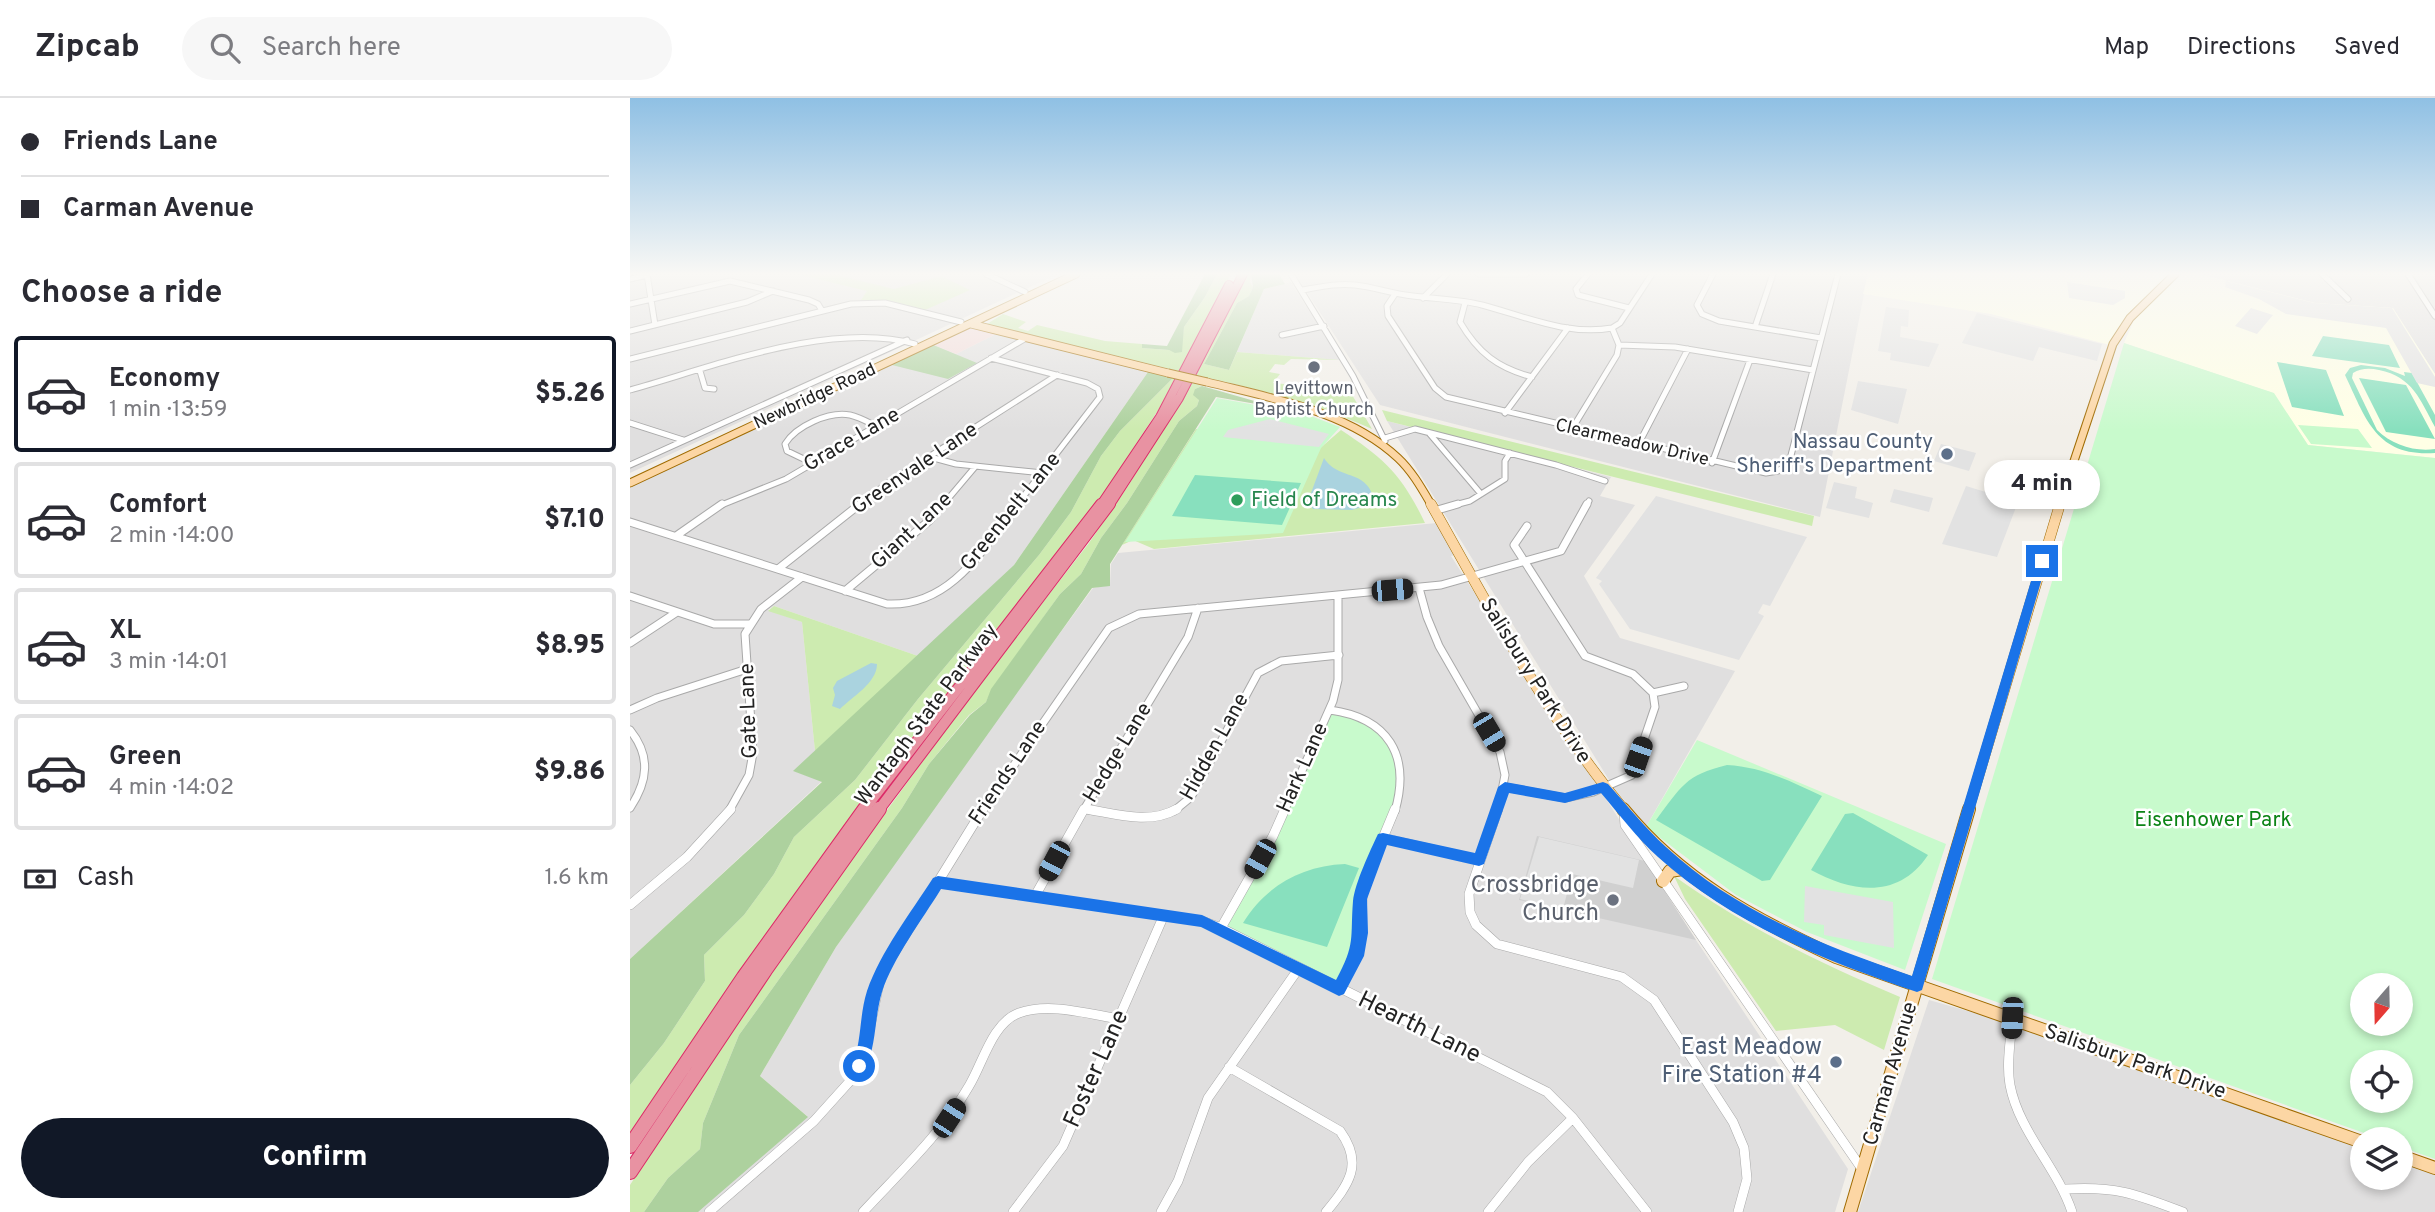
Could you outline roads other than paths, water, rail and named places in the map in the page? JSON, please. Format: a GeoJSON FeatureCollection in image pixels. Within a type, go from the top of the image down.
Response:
{"type":"FeatureCollection","features":[{"type":"Feature","properties":{"kind":"highway","name":"Wantagh State Parkway"},"geometry":{"type":"LineString","coordinates":[[630,1146],[819,872],[944,705],[1012,622],[1111,491],[1190,363],[1209,326]]}},
{"type":"Feature","properties":{"kind":"highway","name":"Wantagh State Parkway"},"geometry":{"type":"LineString","coordinates":[[630,1172],[823,886],[931,740],[1059,575],[1132,474],[1184,391],[1216,326]]}},
{"type":"Feature","properties":{"kind":"main road","name":"Newbridge Road"},"geometry":{"type":"LineString","coordinates":[[630,483],[911,342],[951,326]]}},
{"type":"Feature","properties":{"kind":"main road","name":"Newbridge Road"},"geometry":{"type":"LineString","coordinates":[[630,476],[967,326]]}},
{"type":"Feature","properties":{"kind":"main road","name":"Salisbury Park Drive"},"geometry":{"type":"LineString","coordinates":[[979,326],[1207,382],[1320,413],[1387,448],[1413,475],[1514,652],[1603,788],[1624,813],[1682,869],[1765,924],[1836,957],[2350,1138]]}},
{"type":"Feature","properties":{"kind":"main road","name":"Carman Avenue"},"geometry":{"type":"LineString","coordinates":[[1850,1212],[2050,534],[2113,344],[2125,326]]}},
{"type":"Feature","properties":{"kind":"main road"},"geometry":{"type":"LineString","coordinates":[[1663,881],[1670,871],[1682,869]]}},
{"type":"Feature","properties":{"kind":"main road"},"geometry":{"type":"LineString","coordinates":[[2413,1160],[2435,1168]]}},
{"type":"Feature","properties":{"kind":"street"},"geometry":{"type":"LineString","coordinates":[[630,331],[650,326]]}},
{"type":"Feature","properties":{"kind":"street"},"geometry":{"type":"LineString","coordinates":[[630,359],[756,326]]}},
{"type":"Feature","properties":{"kind":"street"},"geometry":{"type":"LineString","coordinates":[[1282,335],[1324,326],[1385,438],[1387,448]]}},
{"type":"Feature","properties":{"kind":"street","name":"Clearmeadow Drive"},"geometry":{"type":"LineString","coordinates":[[1395,326],[1435,388],[1454,400],[1764,474],[1777,472],[1787,466],[1824,326]]}},
{"type":"Feature","properties":{"kind":"street"},"geometry":{"type":"LineString","coordinates":[[1463,326],[1486,359],[1503,370],[1532,377]]}},
{"type":"Feature","properties":{"kind":"street"},"geometry":{"type":"LineString","coordinates":[[1558,326],[1615,326]]}},
{"type":"Feature","properties":{"kind":"street"},"geometry":{"type":"LineString","coordinates":[[1749,326],[1821,338]]}},
{"type":"Feature","properties":{"kind":"street"},"geometry":{"type":"LineString","coordinates":[[1505,413],[1568,328]]}},
{"type":"Feature","properties":{"kind":"street"},"geometry":{"type":"LineString","coordinates":[[1572,429],[1617,355],[1619,345],[1612,328]]}},
{"type":"Feature","properties":{"kind":"street"},"geometry":{"type":"LineString","coordinates":[[630,390],[823,340],[863,336],[911,342]]}},
{"type":"Feature","properties":{"kind":"street","name":"Grace Lane"},"geometry":{"type":"LineString","coordinates":[[676,536],[721,505],[775,484],[1026,338]]}},
{"type":"Feature","properties":{"kind":"street"},"geometry":{"type":"LineString","coordinates":[[630,465],[911,342]]}},
{"type":"Feature","properties":{"kind":"street"},"geometry":{"type":"LineString","coordinates":[[1619,345],[1688,349],[1813,370]]}},
{"type":"Feature","properties":{"kind":"street"},"geometry":{"type":"LineString","coordinates":[[1638,445],[1688,349]]}},
{"type":"Feature","properties":{"kind":"street","name":"Greenbelt Lane"},"geometry":{"type":"LineString","coordinates":[[630,522],[898,606],[918,603],[939,593],[979,557],[1100,397],[1098,389],[1092,384],[992,358]]}},
{"type":"Feature","properties":{"kind":"street"},"geometry":{"type":"LineString","coordinates":[[1712,463],[1750,360]]}},
{"type":"Feature","properties":{"kind":"street"},"geometry":{"type":"LineString","coordinates":[[699,371],[705,388],[713,389]]}},
{"type":"Feature","properties":{"kind":"street","name":"Greenvale Lane"},"geometry":{"type":"LineString","coordinates":[[778,569],[885,485],[1057,375]]}},
{"type":"Feature","properties":{"kind":"street"},"geometry":{"type":"LineString","coordinates":[[813,463],[787,451],[787,440],[817,422],[839,414],[848,414],[876,426]]}},
{"type":"Feature","properties":{"kind":"street"},"geometry":{"type":"LineString","coordinates":[[630,423],[683,440]]}},
{"type":"Feature","properties":{"kind":"street"},"geometry":{"type":"LineString","coordinates":[[1385,438],[1415,429],[1605,481]]}},
{"type":"Feature","properties":{"kind":"street"},"geometry":{"type":"LineString","coordinates":[[1429,432],[1481,494]]}},
{"type":"Feature","properties":{"kind":"street"},"geometry":{"type":"LineString","coordinates":[[1434,511],[1469,501],[1505,479],[1505,461],[1510,453]]}},
{"type":"Feature","properties":{"kind":"street"},"geometry":{"type":"LineString","coordinates":[[930,457],[975,467],[1043,473]]}},
{"type":"Feature","properties":{"kind":"street","name":"Giant Lane"},"geometry":{"type":"LineString","coordinates":[[845,591],[930,520],[975,467]]}},
{"type":"Feature","properties":{"kind":"street","name":"Friends Lane"},"geometry":{"type":"LineString","coordinates":[[709,1212],[821,1113],[849,1084],[866,1049],[874,995],[881,974],[976,819],[1109,628],[1139,614],[1419,588],[1470,578],[1561,551],[1589,500]]}},
{"type":"Feature","properties":{"kind":"street"},"geometry":{"type":"LineString","coordinates":[[1505,787],[1565,798],[1603,788],[1632,775],[1655,706],[1653,693],[1633,674],[1585,656],[1514,545],[1527,526]]}},
{"type":"Feature","properties":{"kind":"street"},"geometry":{"type":"LineString","coordinates":[[630,596],[714,624],[748,624],[802,577]]}},
{"type":"Feature","properties":{"kind":"street"},"geometry":{"type":"LineString","coordinates":[[1419,588],[1422,608],[1469,699],[1499,748],[1503,762],[1505,787],[1479,860],[1468,903],[1476,925],[1486,937],[1505,947],[1622,976],[1642,989],[1665,1014],[1733,1122],[1744,1148],[1747,1179],[1738,1212]]}},
{"type":"Feature","properties":{"kind":"street","name":"Hark Lane"},"geometry":{"type":"LineString","coordinates":[[1221,928],[1273,836],[1330,710],[1338,686],[1338,595]]}},
{"type":"Feature","properties":{"kind":"street","name":"Hedge Lane"},"geometry":{"type":"LineString","coordinates":[[1035,896],[1188,637],[1198,608]]}},
{"type":"Feature","properties":{"kind":"street"},"geometry":{"type":"LineString","coordinates":[[630,643],[677,612]]}},
{"type":"Feature","properties":{"kind":"street","name":"Gate Lane"},"geometry":{"type":"LineString","coordinates":[[630,905],[721,822],[748,780],[753,754],[745,634],[748,624]]}},
{"type":"Feature","properties":{"kind":"street","name":"Hidden Lane"},"geometry":{"type":"LineString","coordinates":[[1084,809],[1153,818],[1166,817],[1178,811],[1191,797],[1258,673],[1281,661],[1339,655]]}},
{"type":"Feature","properties":{"kind":"street"},"geometry":{"type":"LineString","coordinates":[[630,710],[657,698],[747,669]]}},
{"type":"Feature","properties":{"kind":"street"},"geometry":{"type":"LineString","coordinates":[[1653,693],[1684,686]]}},
{"type":"Feature","properties":{"kind":"street"},"geometry":{"type":"LineString","coordinates":[[1330,710],[1356,714],[1374,722],[1386,734],[1402,768],[1402,788],[1360,899],[1361,933],[1357,956],[1339,989]]}},
{"type":"Feature","properties":{"kind":"street"},"geometry":{"type":"LineString","coordinates":[[630,730],[644,751],[647,773],[643,789],[630,808]]}},
{"type":"Feature","properties":{"kind":"street"},"geometry":{"type":"LineString","coordinates":[[1624,813],[1625,825],[1862,1170]]}},
{"type":"Feature","properties":{"kind":"street"},"geometry":{"type":"LineString","coordinates":[[1383,838],[1479,860]]}},
{"type":"Feature","properties":{"kind":"street","name":"Hearth Lane"},"geometry":{"type":"LineString","coordinates":[[938,882],[1202,921],[1221,928],[1547,1092],[1573,1118],[1647,1212]]}},
{"type":"Feature","properties":{"kind":"street","name":"Foster Lane"},"geometry":{"type":"LineString","coordinates":[[1013,1212],[1063,1146],[1164,915]]}},
{"type":"Feature","properties":{"kind":"street"},"geometry":{"type":"LineString","coordinates":[[1161,1212],[1178,1181],[1208,1098],[1300,968]]}},
{"type":"Feature","properties":{"kind":"street"},"geometry":{"type":"LineString","coordinates":[[863,1212],[949,1118],[970,1085],[1000,1027],[1009,1019],[1029,1008],[1039,1007],[1119,1019]]}},
{"type":"Feature","properties":{"kind":"street"},"geometry":{"type":"LineString","coordinates":[[2012,1018],[2009,1072],[2014,1097],[2026,1125],[2066,1189],[2071,1212]]}},
{"type":"Feature","properties":{"kind":"street"},"geometry":{"type":"LineString","coordinates":[[1229,1067],[1340,1131],[1348,1140],[1351,1147],[1352,1173],[1349,1182],[1326,1212]]}},
{"type":"Feature","properties":{"kind":"street"},"geometry":{"type":"LineString","coordinates":[[1488,1212],[1517,1172],[1545,1142],[1573,1118]]}},
{"type":"Feature","properties":{"kind":"street"},"geometry":{"type":"LineString","coordinates":[[2066,1189],[2102,1187],[2133,1193],[2183,1212]]}},
{"type":"Feature","properties":{"kind":"water"},"geometry":{"type":"Polygon","coordinates":[[[1324,458],[1337,470],[1366,484],[1375,503],[1352,510],[1313,509],[1308,501],[1324,458]]]}},
{"type":"Feature","properties":{"kind":"water"},"geometry":{"type":"Polygon","coordinates":[[[871,663],[877,664],[876,671],[863,689],[840,709],[832,706],[835,695],[833,688],[837,681],[871,663]]]}},
{"type":"Feature","properties":{"kind":"place","name":"Levittown Baptist Church"},"geometry":{"type":"Point","coordinates":[1314,367]}},
{"type":"Feature","properties":{"kind":"place","name":"Nassau County Sheriff's Department"},"geometry":{"type":"Point","coordinates":[1947,454]}},
{"type":"Feature","properties":{"kind":"place","name":"Field of Dreams"},"geometry":{"type":"Point","coordinates":[1237,500]}},
{"type":"Feature","properties":{"kind":"place","name":"Crossbridge Church"},"geometry":{"type":"Point","coordinates":[1613,900]}},
{"type":"Feature","properties":{"kind":"place","name":"East Meadow Fire Station #4"},"geometry":{"type":"Point","coordinates":[1836,1062]}},
{"type":"Feature","properties":{"kind":"park label","name":"Eisenhower Park"},"geometry":{"type":"Point","coordinates":[2213,820]}}]}
